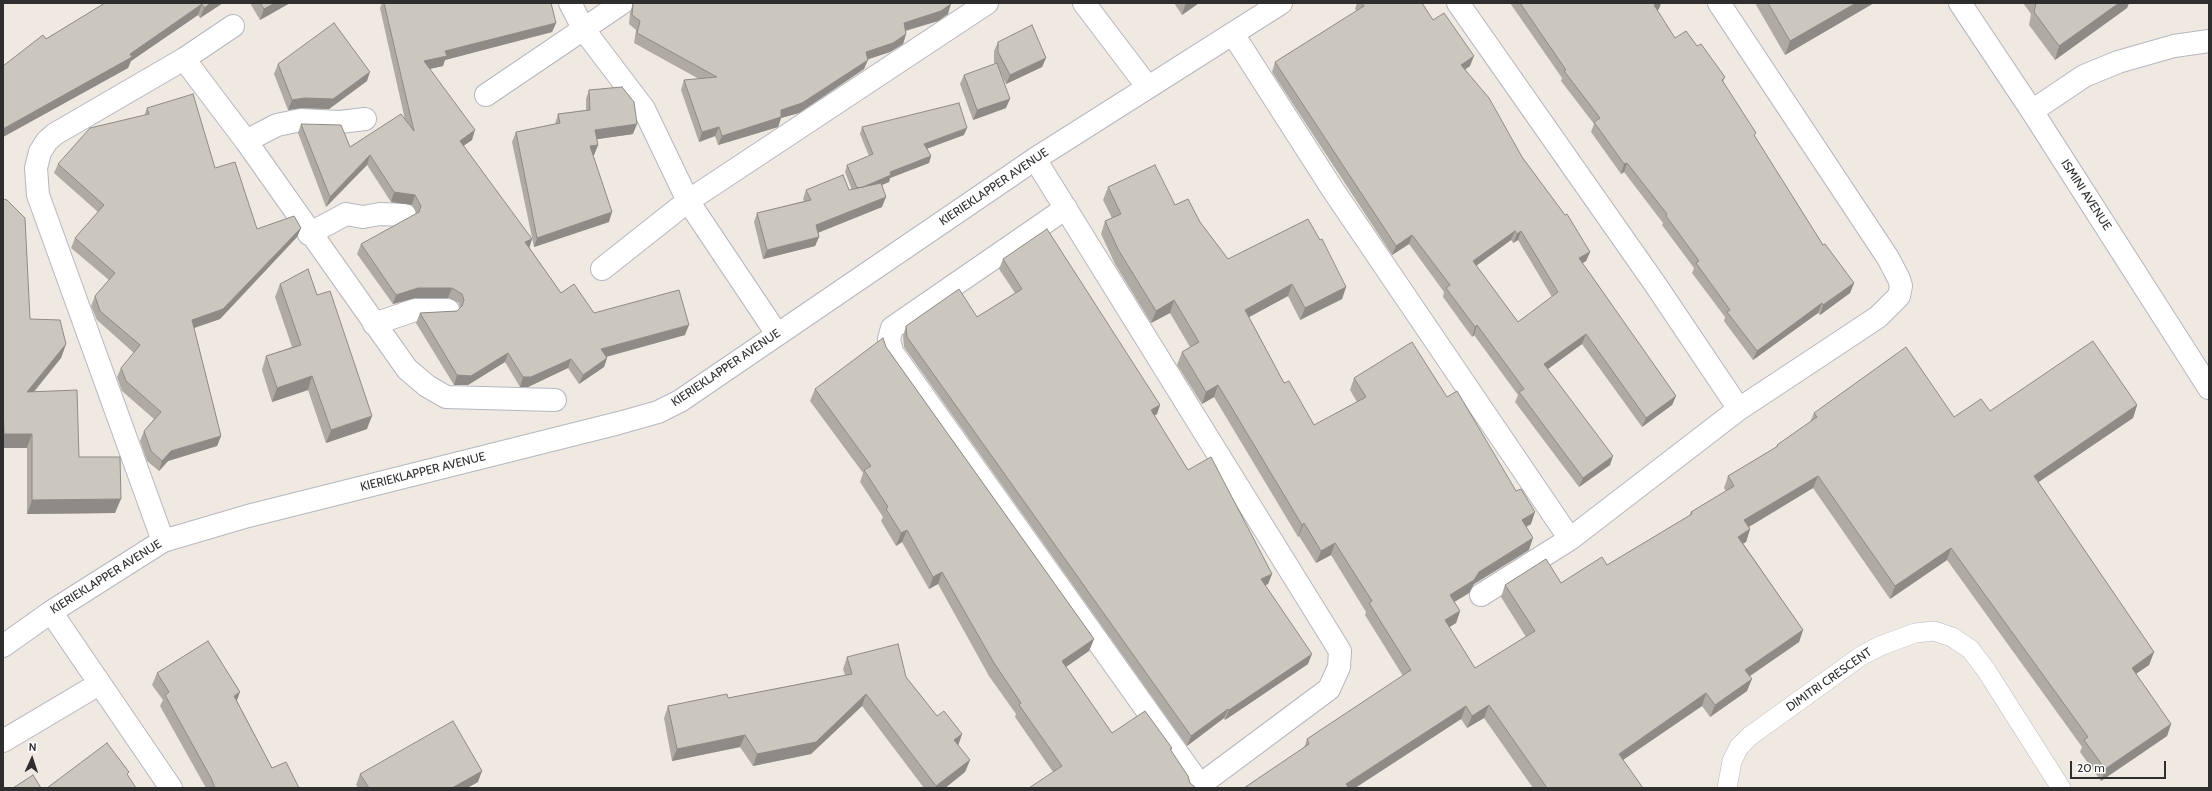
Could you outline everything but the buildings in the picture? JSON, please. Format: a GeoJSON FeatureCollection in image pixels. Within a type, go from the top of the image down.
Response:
{"type":"FeatureCollection","features":[{"type":"Feature","properties":{"kind":"street"},"geometry":{"type":"LineString","coordinates":[[570,3],[584,30],[644,109],[688,201],[777,334]]}},
{"type":"Feature","properties":{"kind":"street"},"geometry":{"type":"LineString","coordinates":[[486,95],[622,3]]}},
{"type":"Feature","properties":{"kind":"street"},"geometry":{"type":"LineString","coordinates":[[602,269],[688,201],[987,3]]}},
{"type":"Feature","properties":{"kind":"street"},"geometry":{"type":"LineString","coordinates":[[1084,3],[1147,86]]}},
{"type":"Feature","properties":{"kind":"street","name":"KIERIEKLAPPER AVENUE"},"geometry":{"type":"LineString","coordinates":[[3,646],[51,612],[163,541],[248,516],[619,424],[658,412],[680,401],[1035,159],[1147,86],[1281,3]]}},
{"type":"Feature","properties":{"kind":"street"},"geometry":{"type":"LineString","coordinates":[[1458,3],[1651,277],[1739,409]]}},
{"type":"Feature","properties":{"kind":"street"},"geometry":{"type":"LineString","coordinates":[[1481,595],[1570,539],[1739,409],[1878,317],[1899,296],[1901,286],[1899,278],[1888,258],[1719,3]]}},
{"type":"Feature","properties":{"kind":"street","name":"ISMINI AVENUE"},"geometry":{"type":"LineString","coordinates":[[1960,3],[2032,111],[2209,388]]}},
{"type":"Feature","properties":{"kind":"street"},"geometry":{"type":"LineString","coordinates":[[163,541],[38,195],[36,168],[40,152],[47,141],[55,134],[184,59],[233,26]]}},
{"type":"Feature","properties":{"kind":"street"},"geometry":{"type":"LineString","coordinates":[[1233,34],[1337,197],[1570,539]]}},
{"type":"Feature","properties":{"kind":"street"},"geometry":{"type":"LineString","coordinates":[[2032,111],[2084,76],[2118,62],[2174,46],[2209,41]]}},
{"type":"Feature","properties":{"kind":"street"},"geometry":{"type":"LineString","coordinates":[[184,59],[246,141],[309,234],[407,369],[427,386],[446,397],[555,400]]}},
{"type":"Feature","properties":{"kind":"street"},"geometry":{"type":"LineString","coordinates":[[246,141],[277,125],[301,120],[340,122],[365,119]]}},
{"type":"Feature","properties":{"kind":"street"},"geometry":{"type":"LineString","coordinates":[[1035,159],[1066,208],[1340,651],[1339,667],[1329,689],[1198,786],[892,352],[889,339],[892,328],[1066,208]]}},
{"type":"Feature","properties":{"kind":"street"},"geometry":{"type":"LineString","coordinates":[[309,234],[346,214],[363,217],[380,214],[405,215]]}},
{"type":"Feature","properties":{"kind":"street"},"geometry":{"type":"LineString","coordinates":[[374,324],[415,310],[448,310]]}},
{"type":"Feature","properties":{"kind":"street"},"geometry":{"type":"LineString","coordinates":[[51,612],[171,788]]}},
{"type":"Feature","properties":{"kind":"street"},"geometry":{"type":"LineString","coordinates":[[3,741],[99,684]]}},
{"type":"Feature","properties":{"kind":"lane","name":"DIMITRI CRESCENT"},"geometry":{"type":"LineString","coordinates":[[1727,788],[1732,761],[1739,747],[1750,736],[1861,656],[1880,646],[1915,633],[1934,631],[1952,637],[1970,649],[1986,670],[2061,788]]}}]}
